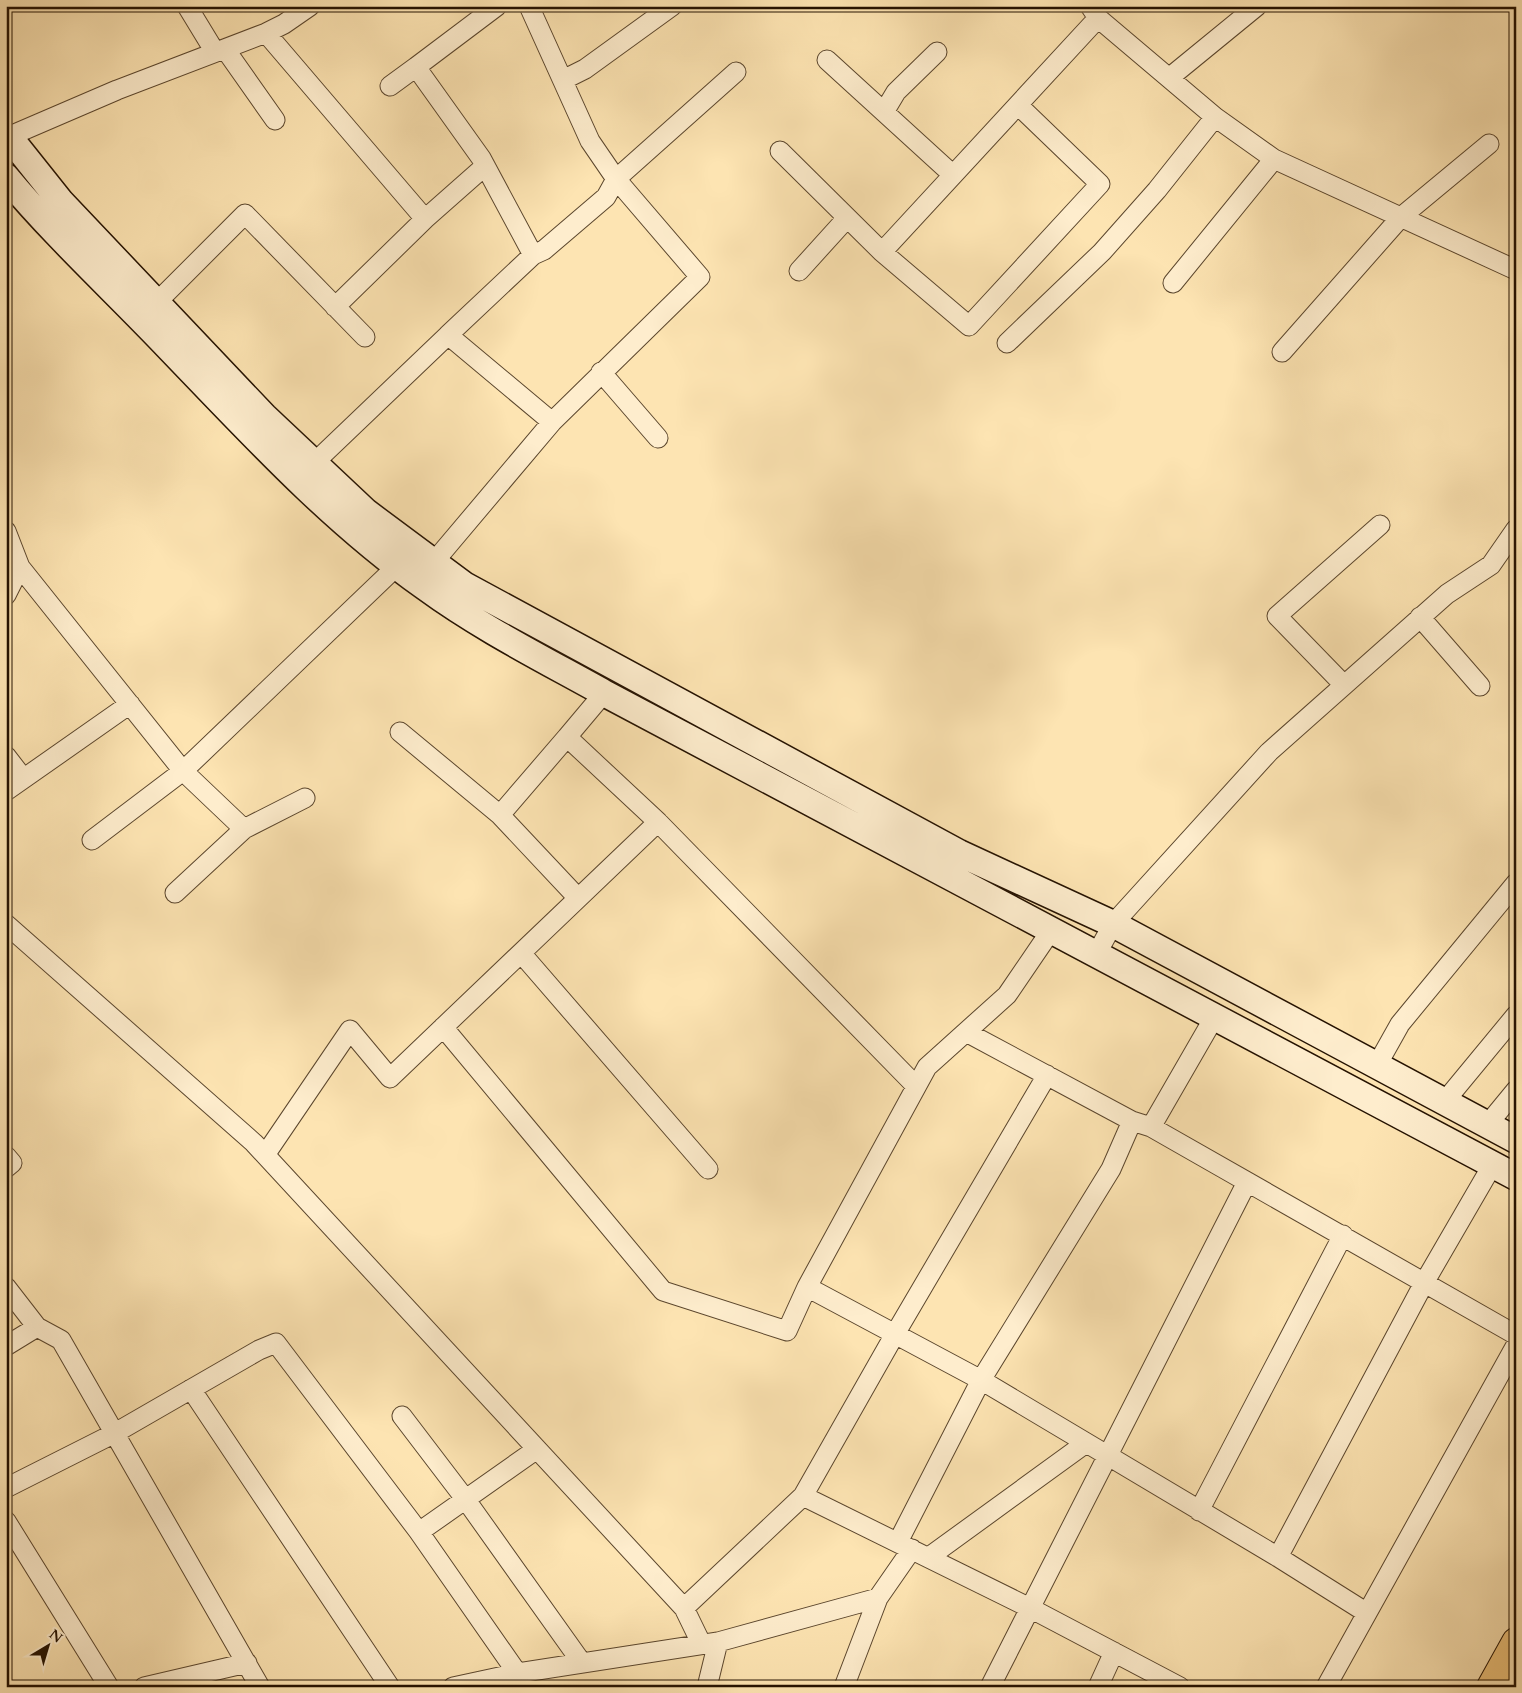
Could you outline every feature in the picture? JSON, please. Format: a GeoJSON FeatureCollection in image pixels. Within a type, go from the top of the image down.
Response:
{"type":"FeatureCollection","features":[{"type":"Feature","properties":{"kind":"main road"},"geometry":{"type":"LineString","coordinates":[[1491,1687],[1516,1642]]}},
{"type":"Feature","properties":{"kind":"street"},"geometry":{"type":"LineString","coordinates":[[310,6],[284,24],[220,51],[117,90],[8,141],[61,202],[313,464],[366,512],[464,585],[959,853],[1113,924],[1516,1140]]}},
{"type":"Feature","properties":{"kind":"street"},"geometry":{"type":"LineString","coordinates":[[390,86],[497,6]]}},
{"type":"Feature","properties":{"kind":"street"},"geometry":{"type":"LineString","coordinates":[[433,563],[552,422],[700,277],[616,180],[590,141],[530,6]]}},
{"type":"Feature","properties":{"kind":"street"},"geometry":{"type":"LineString","coordinates":[[563,80],[585,69],[672,6]]}},
{"type":"Feature","properties":{"kind":"street"},"geometry":{"type":"LineString","coordinates":[[1169,78],[1257,6]]}},
{"type":"Feature","properties":{"kind":"street"},"geometry":{"type":"LineString","coordinates":[[192,8],[220,51],[275,120]]}},
{"type":"Feature","properties":{"kind":"street"},"geometry":{"type":"LineString","coordinates":[[882,252],[1018,105],[1094,12],[1215,117],[1274,159],[1516,270]]}},
{"type":"Feature","properties":{"kind":"street"},"geometry":{"type":"LineString","coordinates":[[266,32],[425,220]]}},
{"type":"Feature","properties":{"kind":"street"},"geometry":{"type":"LineString","coordinates":[[884,112],[896,92],[937,52]]}},
{"type":"Feature","properties":{"kind":"street"},"geometry":{"type":"LineString","coordinates":[[827,60],[953,176]]}},
{"type":"Feature","properties":{"kind":"street"},"geometry":{"type":"LineString","coordinates":[[416,67],[485,166],[533,255]]}},
{"type":"Feature","properties":{"kind":"street"},"geometry":{"type":"LineString","coordinates":[[313,464],[533,255],[544,250],[606,197],[616,180],[736,72]]}},
{"type":"Feature","properties":{"kind":"street"},"geometry":{"type":"LineString","coordinates":[[780,151],[882,252],[968,326],[1100,184],[1018,105]]}},
{"type":"Feature","properties":{"kind":"street"},"geometry":{"type":"LineString","coordinates":[[1006,343],[1102,252],[1157,190],[1215,117]]}},
{"type":"Feature","properties":{"kind":"street"},"geometry":{"type":"LineString","coordinates":[[1282,352],[1401,217],[1489,144]]}},
{"type":"Feature","properties":{"kind":"street"},"geometry":{"type":"LineString","coordinates":[[1172,283],[1274,159]]}},
{"type":"Feature","properties":{"kind":"street"},"geometry":{"type":"LineString","coordinates":[[335,307],[425,220],[485,166]]}},
{"type":"Feature","properties":{"kind":"street"},"geometry":{"type":"LineString","coordinates":[[6,177],[278,460],[329,509],[397,566],[477,623],[604,693],[1052,929],[1516,1177]]}},
{"type":"Feature","properties":{"kind":"street"},"geometry":{"type":"LineString","coordinates":[[157,302],[245,214],[365,337]]}},
{"type":"Feature","properties":{"kind":"street"},"geometry":{"type":"LineString","coordinates":[[799,271],[847,218]]}},
{"type":"Feature","properties":{"kind":"street"},"geometry":{"type":"LineString","coordinates":[[448,335],[552,422]]}},
{"type":"Feature","properties":{"kind":"street"},"geometry":{"type":"LineString","coordinates":[[601,372],[658,438]]}},
{"type":"Feature","properties":{"kind":"street"},"geometry":{"type":"LineString","coordinates":[[1344,685],[1277,616],[1380,525]]}},
{"type":"Feature","properties":{"kind":"street"},"geometry":{"type":"LineString","coordinates":[[1097,953],[1113,924],[1269,752],[1447,594],[1491,565],[1516,529]]}},
{"type":"Feature","properties":{"kind":"street"},"geometry":{"type":"LineString","coordinates":[[6,531],[20,567],[183,771],[244,829]]}},
{"type":"Feature","properties":{"kind":"street"},"geometry":{"type":"LineString","coordinates":[[92,840],[183,771],[397,566]]}},
{"type":"Feature","properties":{"kind":"street"},"geometry":{"type":"LineString","coordinates":[[6,595],[20,567]]}},
{"type":"Feature","properties":{"kind":"street"},"geometry":{"type":"LineString","coordinates":[[1420,618],[1480,686]]}},
{"type":"Feature","properties":{"kind":"street"},"geometry":{"type":"LineString","coordinates":[[500,815],[604,693]]}},
{"type":"Feature","properties":{"kind":"street"},"geometry":{"type":"LineString","coordinates":[[6,790],[130,704]]}},
{"type":"Feature","properties":{"kind":"street"},"geometry":{"type":"LineString","coordinates":[[400,732],[500,815],[578,898]]}},
{"type":"Feature","properties":{"kind":"street"},"geometry":{"type":"LineString","coordinates":[[567,737],[658,822],[916,1086]]}},
{"type":"Feature","properties":{"kind":"street"},"geometry":{"type":"LineString","coordinates":[[6,756],[23,778]]}},
{"type":"Feature","properties":{"kind":"street"},"geometry":{"type":"LineString","coordinates":[[175,893],[244,829],[305,798]]}},
{"type":"Feature","properties":{"kind":"street"},"geometry":{"type":"LineString","coordinates":[[265,1155],[350,1030],[390,1078],[658,822]]}},
{"type":"Feature","properties":{"kind":"street"},"geometry":{"type":"LineString","coordinates":[[1377,1065],[1400,1024],[1516,883]]}},
{"type":"Feature","properties":{"kind":"street"},"geometry":{"type":"LineString","coordinates":[[6,924],[265,1155],[502,1413],[538,1449],[684,1608],[709,1642],[707,1687]]}},
{"type":"Feature","properties":{"kind":"street"},"geometry":{"type":"LineString","coordinates":[[443,1027],[663,1291],[787,1331],[807,1287],[927,1067],[1007,995],[1052,929]]}},
{"type":"Feature","properties":{"kind":"street"},"geometry":{"type":"LineString","coordinates":[[521,953],[708,1169]]}},
{"type":"Feature","properties":{"kind":"street"},"geometry":{"type":"LineString","coordinates":[[1445,1101],[1516,1015]]}},
{"type":"Feature","properties":{"kind":"street"},"geometry":{"type":"LineString","coordinates":[[1151,1127],[1215,1016]]}},
{"type":"Feature","properties":{"kind":"street"},"geometry":{"type":"LineString","coordinates":[[966,1032],[1132,1121],[1151,1127],[1516,1335]]}},
{"type":"Feature","properties":{"kind":"street"},"geometry":{"type":"LineString","coordinates":[[684,1608],[803,1496],[895,1334],[1047,1075]]}},
{"type":"Feature","properties":{"kind":"street"},"geometry":{"type":"LineString","coordinates":[[1488,1124],[1516,1090]]}},
{"type":"Feature","properties":{"kind":"street"},"geometry":{"type":"LineString","coordinates":[[844,1687],[878,1598],[905,1545],[981,1380],[1111,1169],[1132,1121]]}},
{"type":"Feature","properties":{"kind":"street"},"geometry":{"type":"LineString","coordinates":[[6,1156],[12,1163],[6,1168]]}},
{"type":"Feature","properties":{"kind":"street"},"geometry":{"type":"LineString","coordinates":[[1278,1557],[1424,1283],[1493,1164]]}},
{"type":"Feature","properties":{"kind":"street"},"geometry":{"type":"LineString","coordinates":[[990,1687],[1247,1182]]}},
{"type":"Feature","properties":{"kind":"street"},"geometry":{"type":"LineString","coordinates":[[1199,1511],[1343,1235]]}},
{"type":"Feature","properties":{"kind":"street"},"geometry":{"type":"LineString","coordinates":[[6,1287],[37,1327],[61,1340],[260,1687]]}},
{"type":"Feature","properties":{"kind":"street"},"geometry":{"type":"LineString","coordinates":[[807,1287],[981,1380],[1107,1457],[1278,1557],[1367,1613]]}},
{"type":"Feature","properties":{"kind":"street"},"geometry":{"type":"LineString","coordinates":[[6,1346],[37,1327]]}},
{"type":"Feature","properties":{"kind":"street"},"geometry":{"type":"LineString","coordinates":[[6,1488],[115,1433],[276,1343],[420,1532],[523,1680]]}},
{"type":"Feature","properties":{"kind":"street"},"geometry":{"type":"LineString","coordinates":[[1326,1687],[1516,1345]]}},
{"type":"Feature","properties":{"kind":"street"},"geometry":{"type":"LineString","coordinates":[[191,1389],[390,1687]]}},
{"type":"Feature","properties":{"kind":"street"},"geometry":{"type":"LineString","coordinates":[[402,1416],[466,1500],[582,1663]]}},
{"type":"Feature","properties":{"kind":"street"},"geometry":{"type":"LineString","coordinates":[[929,1557],[1086,1443]]}},
{"type":"Feature","properties":{"kind":"street"},"geometry":{"type":"LineString","coordinates":[[420,1532],[538,1449]]}},
{"type":"Feature","properties":{"kind":"street"},"geometry":{"type":"LineString","coordinates":[[803,1496],[1030,1608],[1180,1687]]}},
{"type":"Feature","properties":{"kind":"street"},"geometry":{"type":"LineString","coordinates":[[6,1521],[109,1687]]}},
{"type":"Feature","properties":{"kind":"street"},"geometry":{"type":"LineString","coordinates":[[453,1687],[523,1680],[582,1663],[709,1642],[878,1598]]}},
{"type":"Feature","properties":{"kind":"street"},"geometry":{"type":"LineString","coordinates":[[1098,1687],[1114,1652]]}},
{"type":"Feature","properties":{"kind":"street"},"geometry":{"type":"LineString","coordinates":[[144,1687],[247,1663]]}}]}
